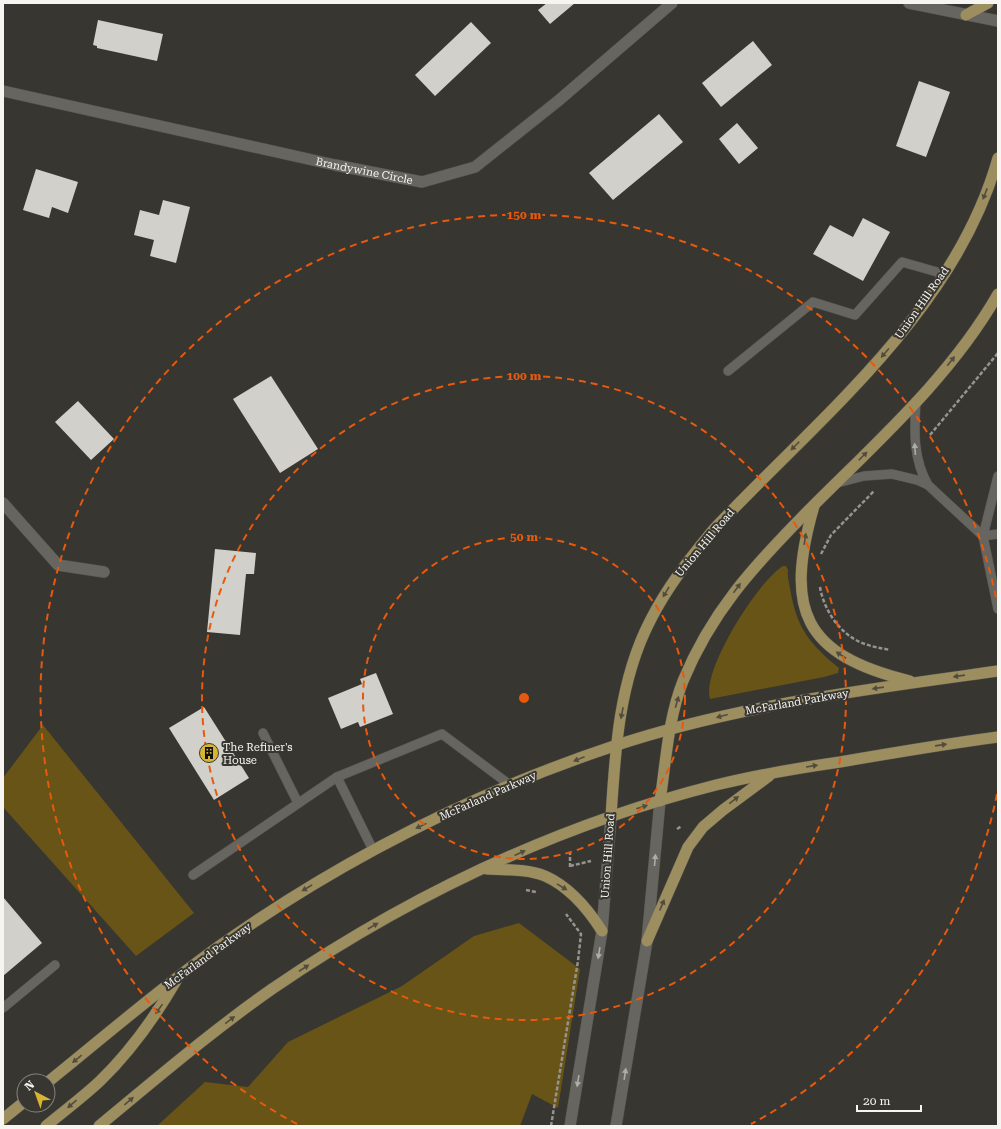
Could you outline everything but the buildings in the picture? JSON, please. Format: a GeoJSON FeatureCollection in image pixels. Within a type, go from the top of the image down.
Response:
{"type":"FeatureCollection","features":[{"type":"Feature","properties":{"kind":"main road"},"geometry":{"type":"LineString","coordinates":[[966,15],[988,3]]}},
{"type":"Feature","properties":{"kind":"main road","name":"Union Hill Road"},"geometry":{"type":"LineString","coordinates":[[611,817],[616,745],[628,683],[636,655],[650,622],[668,588],[714,529],[870,370],[900,336],[944,274],[980,208],[998,158]]}},
{"type":"Feature","properties":{"kind":"main road"},"geometry":{"type":"LineString","coordinates":[[660,801],[670,730],[683,682],[699,647],[718,613],[744,578],[814,504],[916,401],[970,338],[998,294]]}},
{"type":"Feature","properties":{"kind":"main road"},"geometry":{"type":"LineString","coordinates":[[814,504],[805,536],[802,565],[802,594],[811,626],[824,641],[847,659],[874,671],[916,682]]}},
{"type":"Feature","properties":{"kind":"main road","name":"McFarland Parkway"},"geometry":{"type":"LineString","coordinates":[[56,1076],[180,976],[255,922],[328,876],[373,850],[428,822],[510,785],[616,745],[773,704],[998,671]]}},
{"type":"Feature","properties":{"kind":"main road"},"geometry":{"type":"LineString","coordinates":[[99,1126],[194,1048],[272,990],[340,946],[384,920],[485,868],[548,841],[611,817],[660,801],[774,772],[998,737]]}},
{"type":"Feature","properties":{"kind":"main road"},"geometry":{"type":"LineString","coordinates":[[647,941],[688,847],[703,827],[774,772]]}},
{"type":"Feature","properties":{"kind":"main road"},"geometry":{"type":"LineString","coordinates":[[485,868],[523,871],[545,876],[568,890],[588,910],[602,931]]}},
{"type":"Feature","properties":{"kind":"main road"},"geometry":{"type":"LineString","coordinates":[[46,1126],[100,1081],[164,1003],[180,976]]}},
{"type":"Feature","properties":{"kind":"main road"},"geometry":{"type":"LineString","coordinates":[[3,1119],[16,1108]]}},
{"type":"Feature","properties":{"kind":"street","name":"Brandywine Circle"},"geometry":{"type":"LineString","coordinates":[[3,91],[335,166],[422,182],[474,167],[558,101],[672,3]]}},
{"type":"Feature","properties":{"kind":"street"},"geometry":{"type":"LineString","coordinates":[[909,3],[998,21]]}},
{"type":"Feature","properties":{"kind":"street"},"geometry":{"type":"LineString","coordinates":[[3,503],[58,565],[104,572]]}},
{"type":"Feature","properties":{"kind":"street"},"geometry":{"type":"LineString","coordinates":[[616,1126],[647,941],[660,801]]}},
{"type":"Feature","properties":{"kind":"street","name":"Union Hill Road"},"geometry":{"type":"LineString","coordinates":[[570,1126],[602,931],[611,817]]}},
{"type":"Feature","properties":{"kind":"lane"},"geometry":{"type":"LineString","coordinates":[[728,371],[813,302],[855,315],[902,262],[944,274]]}},
{"type":"Feature","properties":{"kind":"lane"},"geometry":{"type":"LineString","coordinates":[[916,401],[915,450],[917,462],[928,485],[983,536]]}},
{"type":"Feature","properties":{"kind":"lane"},"geometry":{"type":"LineString","coordinates":[[835,483],[864,476],[892,474],[904,476],[928,485]]}},
{"type":"Feature","properties":{"kind":"lane"},"geometry":{"type":"LineString","coordinates":[[998,476],[983,536],[998,609]]}},
{"type":"Feature","properties":{"kind":"lane"},"geometry":{"type":"LineString","coordinates":[[983,536],[998,534]]}},
{"type":"Feature","properties":{"kind":"lane"},"geometry":{"type":"LineString","coordinates":[[263,733],[298,803]]}},
{"type":"Feature","properties":{"kind":"lane"},"geometry":{"type":"LineString","coordinates":[[193,875],[337,777],[442,734],[510,785]]}},
{"type":"Feature","properties":{"kind":"lane"},"geometry":{"type":"LineString","coordinates":[[337,777],[373,850]]}},
{"type":"Feature","properties":{"kind":"lane"},"geometry":{"type":"LineString","coordinates":[[3,1008],[55,965]]}},
{"type":"Feature","properties":{"kind":"path"},"geometry":{"type":"LineString","coordinates":[[915,450],[941,424],[998,353]]}},
{"type":"Feature","properties":{"kind":"path"},"geometry":{"type":"LineString","coordinates":[[820,561],[821,554],[831,536],[892,474]]}},
{"type":"Feature","properties":{"kind":"path"},"geometry":{"type":"LineString","coordinates":[[820,583],[822,597],[831,616],[844,632],[864,644],[890,650]]}},
{"type":"Feature","properties":{"kind":"path"},"geometry":{"type":"LineString","coordinates":[[570,853],[570,866],[595,860]]}},
{"type":"Feature","properties":{"kind":"path"},"geometry":{"type":"LineString","coordinates":[[551,1126],[578,961],[581,934],[564,910]]}},
{"type":"Feature","properties":{"kind":"shaded area"},"geometry":{"type":"Polygon","coordinates":[[[783,566],[786,566],[788,570],[788,579],[794,607],[802,627],[813,644],[839,668],[838,673],[710,699],[710,686],[714,669],[734,628],[760,589],[772,575],[783,566]]]}},
{"type":"Feature","properties":{"kind":"shaded area"},"geometry":{"type":"Polygon","coordinates":[[[43,725],[194,913],[136,956],[3,807],[3,778],[43,725]]]}},
{"type":"Feature","properties":{"kind":"shaded area"},"geometry":{"type":"Polygon","coordinates":[[[519,923],[580,969],[558,1108],[532,1094],[520,1126],[157,1126],[205,1082],[248,1087],[288,1042],[402,986],[474,936],[519,923]]]}},
{"type":"Feature","properties":{"kind":"place","name":"The Refiner's House"},"geometry":{"type":"Point","coordinates":[209,753]}}]}
